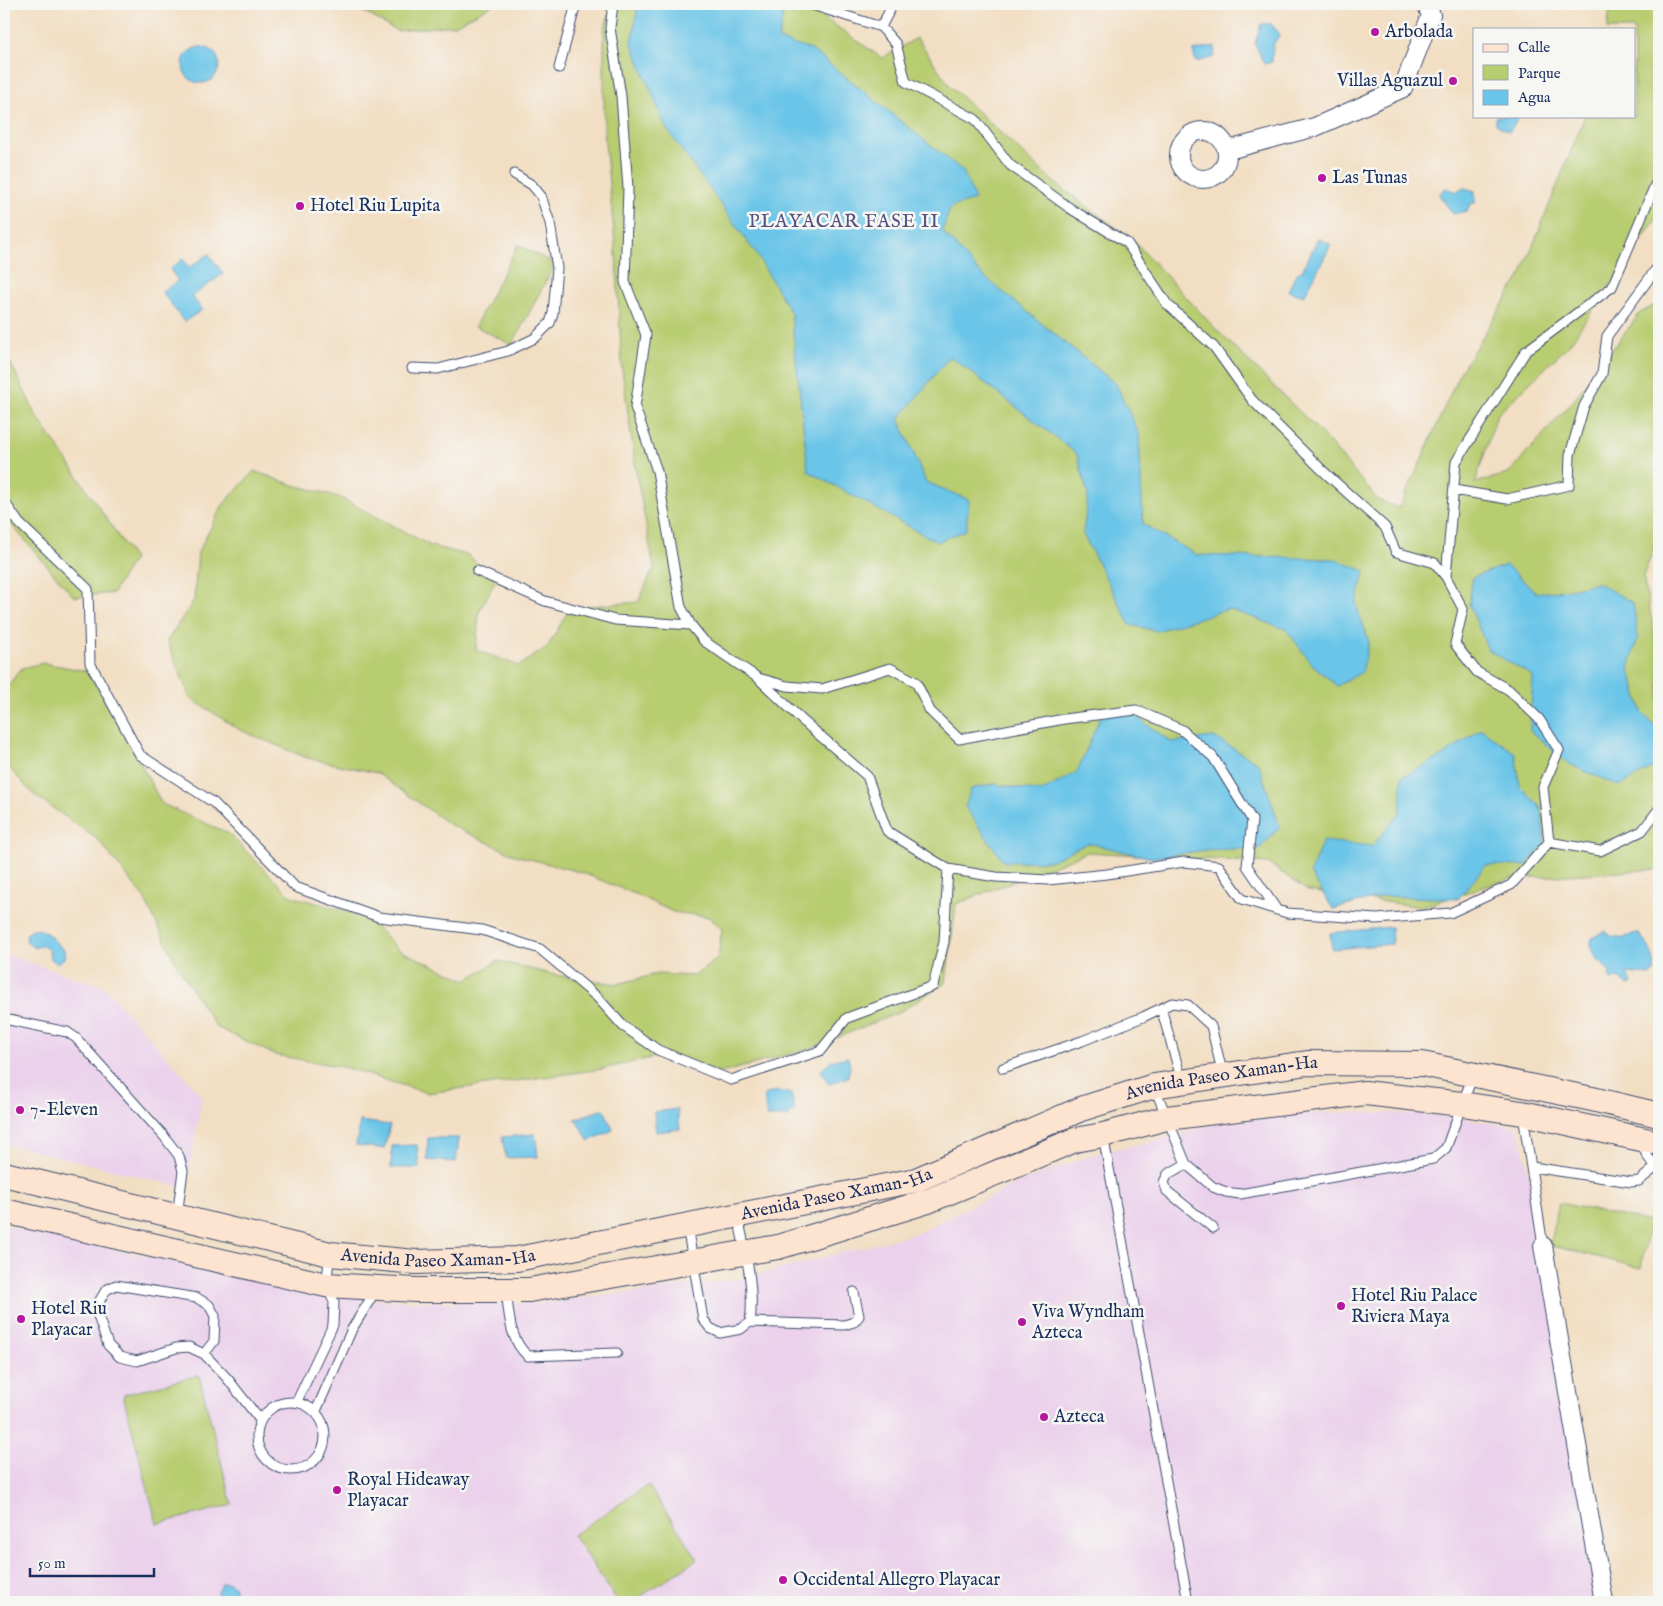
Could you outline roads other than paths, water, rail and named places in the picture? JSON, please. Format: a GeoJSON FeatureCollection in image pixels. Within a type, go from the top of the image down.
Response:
{"type":"FeatureCollection","features":[{"type":"Feature","properties":{"kind":"main road","name":"Avenida Paseo Xaman-Ha"},"geometry":{"type":"LineString","coordinates":[[4,1174],[330,1254],[416,1262],[517,1260],[737,1215],[922,1191],[1081,1109],[1154,1086],[1307,1063],[1422,1064],[1592,1099],[1659,1115]]}},
{"type":"Feature","properties":{"kind":"main road","name":"Avenida Paseo Xaman-Ha"},"geometry":{"type":"LineString","coordinates":[[4,1211],[326,1284],[416,1290],[530,1290],[778,1247],[922,1191],[1075,1140],[1103,1135],[1167,1118],[1365,1093],[1522,1113],[1649,1140]]}},
{"type":"Feature","properties":{"kind":"main road"},"geometry":{"type":"LineString","coordinates":[[416,1262],[416,1290]]}},
{"type":"Feature","properties":{"kind":"street"},"geometry":{"type":"LineString","coordinates":[[1228,150],[1315,126],[1403,88],[1431,15],[1426,4]]}},
{"type":"Feature","properties":{"kind":"street"},"geometry":{"type":"LineString","coordinates":[[1543,1246],[1604,1602]]}},
{"type":"Feature","properties":{"kind":"lane"},"geometry":{"type":"LineString","coordinates":[[558,68],[576,4]]}},
{"type":"Feature","properties":{"kind":"lane"},"geometry":{"type":"LineString","coordinates":[[613,4],[610,28],[621,96],[628,188],[625,282],[646,335],[635,407],[657,471],[681,607],[691,625],[704,641],[758,678],[803,722],[867,776],[887,831],[948,869],[996,877],[1048,880],[1107,874],[1184,862],[1219,866],[1242,899],[1287,912],[1377,919],[1450,913],[1511,885],[1549,842],[1543,787],[1558,750],[1540,719],[1510,690],[1477,672],[1455,644],[1463,609],[1446,577],[1435,563],[1396,552],[1385,527],[1322,470],[1252,400],[1214,347],[1167,304],[1127,243],[1071,209],[1010,165],[975,119],[906,82],[896,44],[881,28],[808,4]]}},
{"type":"Feature","properties":{"kind":"lane"},"geometry":{"type":"LineString","coordinates":[[881,28],[893,4]]}},
{"type":"Feature","properties":{"kind":"lane"},"geometry":{"type":"LineString","coordinates":[[412,368],[438,369],[508,351],[535,338],[550,323],[553,313],[557,268],[550,223],[541,196],[532,185],[514,174]]}},
{"type":"Feature","properties":{"kind":"lane"},"geometry":{"type":"LineString","coordinates":[[1446,577],[1456,462],[1526,352],[1612,287],[1655,185],[1659,181]]}},
{"type":"Feature","properties":{"kind":"lane"},"geometry":{"type":"LineString","coordinates":[[1454,490],[1507,499],[1569,485],[1570,455],[1584,406],[1602,374],[1607,336],[1659,265]]}},
{"type":"Feature","properties":{"kind":"lane"},"geometry":{"type":"LineString","coordinates":[[4,501],[19,523],[88,589],[90,663],[140,756],[214,803],[295,887],[379,917],[482,930],[540,949],[597,997],[623,1026],[658,1050],[731,1080],[820,1051],[847,1018],[933,986],[944,942],[948,869]]}},
{"type":"Feature","properties":{"kind":"lane"},"geometry":{"type":"LineString","coordinates":[[477,571],[544,601],[615,620],[691,625]]}},
{"type":"Feature","properties":{"kind":"lane"},"geometry":{"type":"LineString","coordinates":[[758,678],[786,686],[822,689],[890,668],[916,682],[930,711],[958,739],[1064,719],[1136,710],[1182,730],[1213,757],[1252,820],[1247,866],[1277,910]]}},
{"type":"Feature","properties":{"kind":"lane"},"geometry":{"type":"LineString","coordinates":[[1549,842],[1600,851],[1642,831],[1659,809]]}},
{"type":"Feature","properties":{"kind":"lane"},"geometry":{"type":"LineString","coordinates":[[1003,1068],[1082,1041],[1143,1017],[1172,1003],[1188,1005],[1211,1026],[1223,1075]]}},
{"type":"Feature","properties":{"kind":"lane"},"geometry":{"type":"LineString","coordinates":[[1161,1008],[1182,1082]]}},
{"type":"Feature","properties":{"kind":"lane"},"geometry":{"type":"LineString","coordinates":[[4,1019],[67,1032],[76,1038],[163,1136],[179,1156],[183,1171],[177,1216]]}},
{"type":"Feature","properties":{"kind":"lane"},"geometry":{"type":"LineString","coordinates":[[1154,1086],[1186,1164],[1213,1187],[1226,1192],[1240,1194],[1434,1159],[1446,1148],[1473,1074]]}},
{"type":"Feature","properties":{"kind":"lane"},"geometry":{"type":"LineString","coordinates":[[1522,1113],[1543,1246]]}},
{"type":"Feature","properties":{"kind":"lane"},"geometry":{"type":"LineString","coordinates":[[1103,1135],[1188,1602]]}},
{"type":"Feature","properties":{"kind":"lane"},"geometry":{"type":"LineString","coordinates":[[1532,1168],[1631,1182],[1639,1181],[1658,1169],[1648,1156],[1649,1140]]}},
{"type":"Feature","properties":{"kind":"lane"},"geometry":{"type":"LineString","coordinates":[[1186,1164],[1168,1174],[1164,1182],[1166,1191],[1213,1228]]}},
{"type":"Feature","properties":{"kind":"lane"},"geometry":{"type":"LineString","coordinates":[[737,1215],[745,1253],[752,1304],[750,1322]]}},
{"type":"Feature","properties":{"kind":"lane"},"geometry":{"type":"LineString","coordinates":[[687,1226],[703,1319],[710,1328],[720,1333],[741,1329],[750,1322],[844,1325],[854,1322],[859,1316],[854,1292]]}},
{"type":"Feature","properties":{"kind":"lane"},"geometry":{"type":"LineString","coordinates":[[297,1401],[333,1325],[334,1302],[326,1284],[330,1254]]}},
{"type":"Feature","properties":{"kind":"lane"},"geometry":{"type":"LineString","coordinates":[[204,1354],[214,1341],[215,1316],[209,1304],[197,1298],[116,1285],[106,1290],[100,1300],[98,1316],[108,1345],[120,1358],[137,1360],[176,1348],[189,1347],[204,1354],[227,1378],[260,1420]]}},
{"type":"Feature","properties":{"kind":"lane"},"geometry":{"type":"LineString","coordinates":[[316,1411],[352,1329],[378,1287]]}},
{"type":"Feature","properties":{"kind":"lane"},"geometry":{"type":"LineString","coordinates":[[506,1290],[512,1332],[520,1350],[528,1356],[617,1353]]}},
{"type":"Feature","properties":{"kind":"lane"},"geometry":{"type":"LineString","coordinates":[[297,1401],[316,1411],[326,1430],[323,1452],[307,1468],[286,1471],[266,1461],[256,1441],[260,1420],[275,1404],[297,1401]]}},
{"type":"Feature","properties":{"kind":"water"},"geometry":{"type":"Polygon","coordinates":[[[638,4],[778,4],[783,16],[778,40],[812,50],[963,171],[975,200],[951,207],[942,231],[982,275],[1116,384],[1139,434],[1143,524],[1197,555],[1334,559],[1365,571],[1356,605],[1369,642],[1362,672],[1337,686],[1312,664],[1286,629],[1228,609],[1157,631],[1130,625],[1083,534],[1088,495],[1077,454],[950,356],[899,419],[926,482],[969,500],[966,530],[937,542],[808,471],[791,313],[757,255],[666,128],[632,44],[638,4]]]}},
{"type":"Feature","properties":{"kind":"water"},"geometry":{"type":"Polygon","coordinates":[[[1261,24],[1271,24],[1280,34],[1273,45],[1272,62],[1264,64],[1255,44],[1261,24]]]}},
{"type":"Feature","properties":{"kind":"water"},"geometry":{"type":"Polygon","coordinates":[[[1215,46],[1214,57],[1196,62],[1193,51],[1215,46]]]}},
{"type":"Feature","properties":{"kind":"water"},"geometry":{"type":"Polygon","coordinates":[[[201,47],[213,53],[219,65],[213,77],[201,83],[189,77],[183,65],[189,53],[201,47]]]}},
{"type":"Feature","properties":{"kind":"water"},"geometry":{"type":"Polygon","coordinates":[[[1496,118],[1518,119],[1509,132],[1496,124],[1496,118]]]}},
{"type":"Feature","properties":{"kind":"water"},"geometry":{"type":"Polygon","coordinates":[[[1445,188],[1457,192],[1464,188],[1475,191],[1475,203],[1470,204],[1467,211],[1453,214],[1439,195],[1445,188]]]}},
{"type":"Feature","properties":{"kind":"water"},"geometry":{"type":"Polygon","coordinates":[[[1318,238],[1331,245],[1304,296],[1288,291],[1296,274],[1302,271],[1318,238]]]}},
{"type":"Feature","properties":{"kind":"water"},"geometry":{"type":"Polygon","coordinates":[[[209,254],[223,274],[192,296],[202,310],[184,322],[162,292],[178,281],[170,269],[183,259],[189,268],[209,254]]]}},
{"type":"Feature","properties":{"kind":"water"},"geometry":{"type":"Polygon","coordinates":[[[1506,565],[1537,593],[1565,590],[1598,583],[1633,603],[1638,637],[1629,668],[1642,712],[1659,731],[1659,764],[1619,786],[1569,764],[1530,731],[1533,676],[1488,650],[1469,604],[1473,577],[1506,565]]]}},
{"type":"Feature","properties":{"kind":"water"},"geometry":{"type":"Polygon","coordinates":[[[1125,709],[1171,742],[1214,737],[1258,763],[1280,827],[1260,848],[1205,850],[1151,858],[1088,843],[1050,861],[1004,862],[965,807],[971,789],[994,784],[1041,792],[1077,772],[1102,713],[1125,709]]]}},
{"type":"Feature","properties":{"kind":"water"},"geometry":{"type":"Polygon","coordinates":[[[1481,729],[1515,753],[1520,786],[1541,807],[1545,844],[1525,866],[1486,865],[1458,899],[1385,896],[1333,909],[1310,873],[1323,841],[1372,846],[1400,813],[1402,777],[1441,757],[1481,729]]]}},
{"type":"Feature","properties":{"kind":"water"},"geometry":{"type":"Polygon","coordinates":[[[1391,927],[1392,944],[1332,949],[1330,933],[1391,927]]]}},
{"type":"Feature","properties":{"kind":"water"},"geometry":{"type":"Polygon","coordinates":[[[32,929],[38,929],[50,936],[65,951],[64,958],[57,963],[50,958],[49,951],[43,945],[34,948],[27,942],[26,935],[32,929]]]}},
{"type":"Feature","properties":{"kind":"water"},"geometry":{"type":"Polygon","coordinates":[[[1605,931],[1613,937],[1622,939],[1638,933],[1651,952],[1654,962],[1654,973],[1650,975],[1626,973],[1632,982],[1628,985],[1620,979],[1614,978],[1612,981],[1609,977],[1610,972],[1595,957],[1591,949],[1592,938],[1605,931]]]}},
{"type":"Feature","properties":{"kind":"water"},"geometry":{"type":"Polygon","coordinates":[[[848,1057],[850,1066],[848,1077],[829,1084],[821,1071],[830,1061],[848,1057]]]}},
{"type":"Feature","properties":{"kind":"water"},"geometry":{"type":"Polygon","coordinates":[[[777,1091],[791,1094],[795,1109],[788,1117],[767,1117],[764,1095],[777,1091]]]}},
{"type":"Feature","properties":{"kind":"water"},"geometry":{"type":"Polygon","coordinates":[[[604,1109],[613,1130],[589,1141],[575,1119],[604,1109]]]}},
{"type":"Feature","properties":{"kind":"water"},"geometry":{"type":"Polygon","coordinates":[[[677,1109],[680,1129],[656,1132],[654,1112],[677,1109]]]}},
{"type":"Feature","properties":{"kind":"water"},"geometry":{"type":"Polygon","coordinates":[[[360,1121],[390,1125],[384,1149],[356,1145],[360,1121]]]}},
{"type":"Feature","properties":{"kind":"water"},"geometry":{"type":"Polygon","coordinates":[[[535,1134],[538,1157],[506,1158],[502,1137],[535,1134]]]}},
{"type":"Feature","properties":{"kind":"water"},"geometry":{"type":"Polygon","coordinates":[[[428,1138],[459,1138],[456,1162],[427,1160],[428,1138]]]}},
{"type":"Feature","properties":{"kind":"water"},"geometry":{"type":"Polygon","coordinates":[[[417,1145],[419,1168],[391,1168],[392,1146],[417,1145]]]}},
{"type":"Feature","properties":{"kind":"water"},"geometry":{"type":"Polygon","coordinates":[[[222,1583],[229,1583],[234,1586],[238,1602],[219,1602],[217,1592],[222,1583]]]}},
{"type":"Feature","properties":{"kind":"place","name":"Arbolada"},"geometry":{"type":"Point","coordinates":[1375,32]}},
{"type":"Feature","properties":{"kind":"place","name":"Villas Aguazul"},"geometry":{"type":"Point","coordinates":[1453,81]}},
{"type":"Feature","properties":{"kind":"place","name":"Las Tunas"},"geometry":{"type":"Point","coordinates":[1322,178]}},
{"type":"Feature","properties":{"kind":"place","name":"Hotel Riu Lupita"},"geometry":{"type":"Point","coordinates":[300,206]}},
{"type":"Feature","properties":{"kind":"place","name":"7-Eleven"},"geometry":{"type":"Point","coordinates":[20,1110]}},
{"type":"Feature","properties":{"kind":"place","name":"Hotel Riu Palace Riviera Maya"},"geometry":{"type":"Point","coordinates":[1341,1306]}},
{"type":"Feature","properties":{"kind":"place","name":"Hotel Riu Playacar"},"geometry":{"type":"Point","coordinates":[21,1319]}},
{"type":"Feature","properties":{"kind":"place","name":"Viva Wyndham Azteca"},"geometry":{"type":"Point","coordinates":[1022,1322]}},
{"type":"Feature","properties":{"kind":"place","name":"Azteca"},"geometry":{"type":"Point","coordinates":[1044,1417]}},
{"type":"Feature","properties":{"kind":"place","name":"Royal Hideaway Playacar"},"geometry":{"type":"Point","coordinates":[337,1490]}},
{"type":"Feature","properties":{"kind":"place","name":"Occidental Allegro Playacar"},"geometry":{"type":"Point","coordinates":[783,1580]}},
{"type":"Feature","properties":{"kind":"district","name":"PLAYACAR FASE II"},"geometry":{"type":"Point","coordinates":[844,222]}}]}
